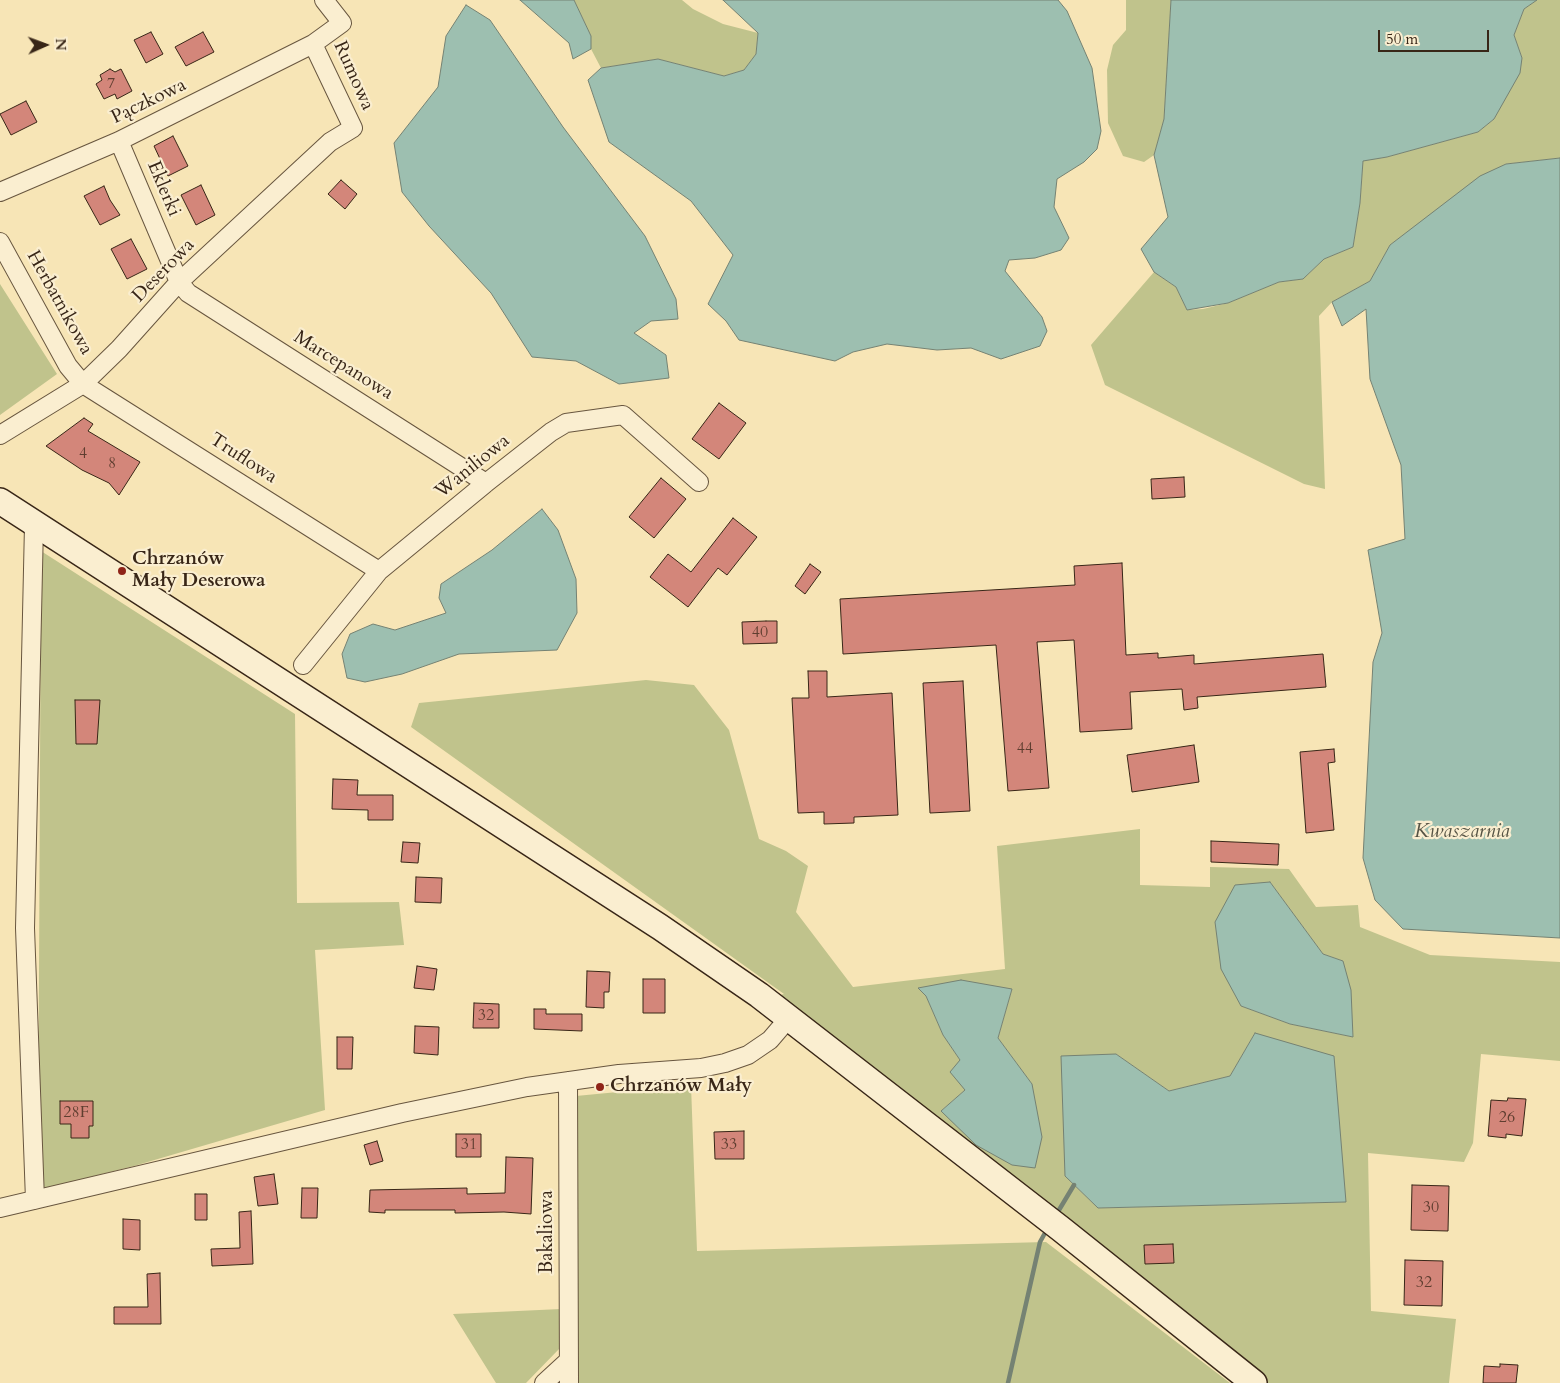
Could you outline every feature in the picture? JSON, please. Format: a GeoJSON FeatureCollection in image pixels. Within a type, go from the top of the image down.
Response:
{"type":"FeatureCollection","features":[{"type":"Feature","properties":{"kind":"street","name":"Rumowa"},"geometry":{"type":"LineString","coordinates":[[324,0],[342,23],[313,44],[353,128]]}},
{"type":"Feature","properties":{"kind":"street","name":"Pączkowa"},"geometry":{"type":"LineString","coordinates":[[0,192],[119,141],[313,44]]}},
{"type":"Feature","properties":{"kind":"street","name":"Deserowa"},"geometry":{"type":"LineString","coordinates":[[0,435],[83,384],[119,349],[179,282],[330,142],[353,128]]}},
{"type":"Feature","properties":{"kind":"street","name":"Eklerki"},"geometry":{"type":"LineString","coordinates":[[119,141],[179,282]]}},
{"type":"Feature","properties":{"kind":"street","name":"Herbatnikowa"},"geometry":{"type":"LineString","coordinates":[[0,242],[68,366],[83,384]]}},
{"type":"Feature","properties":{"kind":"street","name":"Marcepanowa"},"geometry":{"type":"LineString","coordinates":[[179,282],[188,293],[486,483]]}},
{"type":"Feature","properties":{"kind":"street","name":"Truflowa"},"geometry":{"type":"LineString","coordinates":[[83,384],[379,571]]}},
{"type":"Feature","properties":{"kind":"street","name":"Waniliowa"},"geometry":{"type":"LineString","coordinates":[[303,665],[379,571],[486,483],[551,432],[566,423],[624,415],[699,482]]}},
{"type":"Feature","properties":{"kind":"street"},"geometry":{"type":"LineString","coordinates":[[0,501],[660,927],[759,995],[1061,1229],[1254,1383]]}},
{"type":"Feature","properties":{"kind":"street"},"geometry":{"type":"LineString","coordinates":[[34,524],[25,928],[35,1200]]}},
{"type":"Feature","properties":{"kind":"street"},"geometry":{"type":"LineString","coordinates":[[0,1208],[402,1113],[527,1087],[568,1081],[701,1068],[725,1063],[748,1055],[770,1040],[788,1019]]}},
{"type":"Feature","properties":{"kind":"street","name":"Bakaliowa"},"geometry":{"type":"LineString","coordinates":[[568,1081],[568,1383]]}},
{"type":"Feature","properties":{"kind":"street"},"geometry":{"type":"LineString","coordinates":[[544,1383],[569,1360]]}},
{"type":"Feature","properties":{"kind":"green space"},"geometry":{"type":"Polygon","coordinates":[[[574,0],[682,0],[693,9],[723,24],[758,33],[756,54],[744,70],[724,76],[658,59],[601,68],[591,49],[591,36],[574,0]]]}},
{"type":"Feature","properties":{"kind":"green space"},"geometry":{"type":"Polygon","coordinates":[[[1126,0],[1171,0],[1164,120],[1154,155],[1144,162],[1123,156],[1108,123],[1107,70],[1113,45],[1126,30],[1126,0]]]}},
{"type":"Feature","properties":{"kind":"green space"},"geometry":{"type":"Polygon","coordinates":[[[1537,0],[1560,0],[1560,158],[1506,164],[1390,245],[1370,281],[1332,302],[1319,316],[1325,489],[1304,484],[1105,385],[1091,345],[1154,272],[1176,287],[1187,310],[1203,309],[1228,303],[1279,282],[1303,279],[1324,259],[1353,247],[1360,203],[1363,160],[1387,157],[1478,132],[1494,119],[1522,58],[1514,35],[1524,9],[1537,0]]]}},
{"type":"Feature","properties":{"kind":"green space"},"geometry":{"type":"Polygon","coordinates":[[[0,284],[57,374],[0,415],[0,284]]]}},
{"type":"Feature","properties":{"kind":"green space"},"geometry":{"type":"Polygon","coordinates":[[[41,551],[295,714],[297,903],[399,902],[404,945],[315,950],[325,1110],[134,1166],[38,1190],[41,551]]]}},
{"type":"Feature","properties":{"kind":"green space"},"geometry":{"type":"Polygon","coordinates":[[[646,680],[694,685],[729,730],[759,839],[786,851],[808,866],[796,912],[853,987],[1005,969],[997,846],[1140,829],[1140,885],[1210,887],[1210,867],[1289,869],[1316,907],[1358,905],[1360,927],[1430,955],[1560,962],[1560,1061],[1481,1054],[1473,1143],[1464,1162],[1368,1153],[1371,1311],[1456,1319],[1449,1383],[1267,1383],[780,995],[784,994],[411,727],[419,703],[646,680]],[[1270,882],[1241,1006],[1290,1024],[1353,1037],[1343,961],[1323,954],[1270,882]],[[919,988],[926,996],[943,1035],[960,1060],[965,1090],[941,1111],[1032,1084],[998,1038],[1012,989],[919,988]],[[1255,1033],[1230,1076],[1169,1091],[1116,1054],[1065,1176],[1098,1208],[1345,1202],[1255,1033]]]}},
{"type":"Feature","properties":{"kind":"green space"},"geometry":{"type":"Polygon","coordinates":[[[691,1085],[697,1251],[1046,1242],[1230,1383],[575,1383],[578,1250],[576,1096],[691,1085]]]}},
{"type":"Feature","properties":{"kind":"green space"},"geometry":{"type":"Polygon","coordinates":[[[561,1309],[560,1348],[526,1383],[496,1383],[453,1314],[561,1309]]]}},
{"type":"Feature","properties":{"kind":"water"},"geometry":{"type":"Polygon","coordinates":[[[520,0],[574,0],[591,36],[591,49],[573,59],[569,43],[520,0]]]}},
{"type":"Feature","properties":{"kind":"water"},"geometry":{"type":"Polygon","coordinates":[[[723,0],[1058,0],[1067,11],[1092,68],[1101,131],[1097,149],[1084,162],[1057,179],[1054,207],[1069,238],[1061,250],[1035,258],[1009,260],[1005,271],[1042,317],[1047,331],[1040,346],[1001,359],[971,348],[937,350],[887,344],[853,352],[835,361],[739,340],[726,321],[708,304],[733,255],[691,201],[609,142],[588,80],[601,68],[658,59],[724,76],[744,70],[756,54],[758,33],[723,0]]]}},
{"type":"Feature","properties":{"kind":"water"},"geometry":{"type":"Polygon","coordinates":[[[1171,0],[1537,0],[1524,9],[1514,35],[1522,58],[1520,73],[1494,119],[1478,132],[1387,157],[1363,161],[1360,203],[1353,247],[1324,259],[1303,279],[1279,282],[1228,303],[1187,310],[1176,287],[1154,272],[1141,249],[1168,217],[1154,155],[1164,119],[1171,0]]]}},
{"type":"Feature","properties":{"kind":"water"},"geometry":{"type":"Polygon","coordinates":[[[466,5],[490,20],[563,127],[645,236],[676,299],[678,319],[651,321],[634,333],[666,355],[669,378],[619,384],[576,361],[532,357],[491,293],[429,226],[402,192],[394,143],[438,87],[446,36],[466,5]]]}},
{"type":"Feature","properties":{"kind":"water","name":"Kwaszarnia"},"geometry":{"type":"Polygon","coordinates":[[[1560,158],[1560,938],[1403,929],[1375,900],[1363,858],[1373,662],[1382,633],[1368,550],[1405,539],[1401,465],[1370,379],[1366,309],[1342,326],[1332,302],[1370,281],[1390,245],[1480,176],[1506,164],[1560,158]]]}},
{"type":"Feature","properties":{"kind":"water"},"geometry":{"type":"Polygon","coordinates":[[[542,509],[558,530],[576,579],[577,613],[557,650],[459,654],[402,674],[365,682],[347,678],[342,654],[350,634],[373,624],[395,630],[446,613],[439,598],[441,584],[492,550],[542,509]]]}},
{"type":"Feature","properties":{"kind":"water"},"geometry":{"type":"Polygon","coordinates":[[[1270,882],[1323,954],[1343,961],[1351,990],[1353,1037],[1290,1024],[1241,1006],[1221,969],[1215,922],[1235,885],[1270,882]]]}},
{"type":"Feature","properties":{"kind":"water"},"geometry":{"type":"Polygon","coordinates":[[[961,980],[1012,989],[998,1038],[1032,1084],[1042,1137],[1035,1168],[1012,1165],[976,1145],[941,1111],[965,1090],[950,1072],[960,1060],[943,1035],[926,996],[918,988],[961,980]]]}},
{"type":"Feature","properties":{"kind":"water"},"geometry":{"type":"Polygon","coordinates":[[[1255,1033],[1334,1056],[1346,1202],[1098,1208],[1065,1176],[1061,1056],[1116,1054],[1169,1091],[1230,1076],[1255,1033]]]}},
{"type":"Feature","properties":{"kind":"building"},"geometry":{"type":"Polygon","coordinates":[[[151,32],[163,54],[146,63],[134,40],[151,32]]]}},
{"type":"Feature","properties":{"kind":"building"},"geometry":{"type":"Polygon","coordinates":[[[203,32],[214,52],[186,66],[175,47],[203,32]]]}},
{"type":"Feature","properties":{"kind":"building"},"geometry":{"type":"Polygon","coordinates":[[[110,69],[115,72],[121,69],[132,91],[117,99],[115,94],[104,99],[96,84],[102,80],[100,75],[110,69]]]}},
{"type":"Feature","properties":{"kind":"building"},"geometry":{"type":"Polygon","coordinates":[[[26,101],[37,122],[11,135],[0,114],[26,101]]]}},
{"type":"Feature","properties":{"kind":"building"},"geometry":{"type":"Polygon","coordinates":[[[173,136],[188,166],[168,176],[154,146],[173,136]]]}},
{"type":"Feature","properties":{"kind":"building"},"geometry":{"type":"Polygon","coordinates":[[[341,180],[357,194],[345,209],[328,194],[341,180]]]}},
{"type":"Feature","properties":{"kind":"building"},"geometry":{"type":"Polygon","coordinates":[[[201,185],[215,215],[196,225],[181,195],[201,185]]]}},
{"type":"Feature","properties":{"kind":"building"},"geometry":{"type":"Polygon","coordinates":[[[104,186],[110,200],[120,215],[100,225],[84,196],[104,186]]]}},
{"type":"Feature","properties":{"kind":"building"},"geometry":{"type":"Polygon","coordinates":[[[131,239],[147,269],[127,279],[111,249],[131,239]]]}},
{"type":"Feature","properties":{"kind":"building"},"geometry":{"type":"Polygon","coordinates":[[[719,403],[746,423],[719,459],[692,439],[719,403]]]}},
{"type":"Feature","properties":{"kind":"building"},"geometry":{"type":"Polygon","coordinates":[[[84,418],[93,424],[88,431],[140,462],[119,495],[109,483],[82,470],[46,446],[84,418]]]}},
{"type":"Feature","properties":{"kind":"building"},"geometry":{"type":"Polygon","coordinates":[[[1184,477],[1185,497],[1152,499],[1151,479],[1184,477]]]}},
{"type":"Feature","properties":{"kind":"building"},"geometry":{"type":"Polygon","coordinates":[[[661,478],[686,499],[654,538],[629,517],[661,478]]]}},
{"type":"Feature","properties":{"kind":"building"},"geometry":{"type":"Polygon","coordinates":[[[733,518],[757,537],[727,575],[718,568],[688,607],[650,577],[668,554],[691,572],[733,518]]]}},
{"type":"Feature","properties":{"kind":"building"},"geometry":{"type":"Polygon","coordinates":[[[1122,563],[1126,655],[1158,653],[1158,658],[1194,655],[1194,664],[1323,654],[1326,687],[1197,697],[1198,708],[1184,710],[1182,689],[1130,692],[1132,729],[1080,732],[1074,640],[1037,642],[1049,788],[1008,791],[996,645],[843,654],[840,599],[1075,585],[1074,566],[1122,563]]]}},
{"type":"Feature","properties":{"kind":"building"},"geometry":{"type":"Polygon","coordinates":[[[810,564],[821,572],[805,594],[795,586],[810,564]]]}},
{"type":"Feature","properties":{"kind":"building"},"geometry":{"type":"Polygon","coordinates":[[[777,621],[777,643],[743,644],[742,622],[777,621]]]}},
{"type":"Feature","properties":{"kind":"building"},"geometry":{"type":"Polygon","coordinates":[[[808,671],[827,671],[827,697],[892,693],[898,815],[854,817],[854,823],[824,824],[824,812],[798,813],[792,698],[809,698],[808,671]]]}},
{"type":"Feature","properties":{"kind":"building"},"geometry":{"type":"Polygon","coordinates":[[[963,681],[970,811],[930,813],[923,683],[963,681]]]}},
{"type":"Feature","properties":{"kind":"building"},"geometry":{"type":"Polygon","coordinates":[[[75,700],[100,700],[97,744],[76,744],[75,700]]]}},
{"type":"Feature","properties":{"kind":"building"},"geometry":{"type":"Polygon","coordinates":[[[1194,745],[1199,782],[1132,792],[1127,755],[1194,745]]]}},
{"type":"Feature","properties":{"kind":"building"},"geometry":{"type":"Polygon","coordinates":[[[1334,749],[1335,762],[1328,763],[1334,830],[1306,833],[1300,752],[1334,749]]]}},
{"type":"Feature","properties":{"kind":"building"},"geometry":{"type":"Polygon","coordinates":[[[333,779],[358,780],[357,795],[393,795],[393,820],[368,820],[368,810],[332,809],[333,779]]]}},
{"type":"Feature","properties":{"kind":"building"},"geometry":{"type":"Polygon","coordinates":[[[1211,841],[1279,844],[1278,865],[1211,862],[1211,841]]]}},
{"type":"Feature","properties":{"kind":"building"},"geometry":{"type":"Polygon","coordinates":[[[403,842],[420,843],[418,863],[401,862],[403,842]]]}},
{"type":"Feature","properties":{"kind":"building"},"geometry":{"type":"Polygon","coordinates":[[[416,877],[442,878],[441,903],[415,902],[416,877]]]}},
{"type":"Feature","properties":{"kind":"building"},"geometry":{"type":"Polygon","coordinates":[[[417,966],[437,969],[434,990],[414,988],[417,966]]]}},
{"type":"Feature","properties":{"kind":"building"},"geometry":{"type":"Polygon","coordinates":[[[587,971],[610,972],[609,992],[604,992],[604,1008],[586,1007],[587,971]]]}},
{"type":"Feature","properties":{"kind":"building"},"geometry":{"type":"Polygon","coordinates":[[[643,979],[665,979],[665,1013],[643,1013],[643,979]]]}},
{"type":"Feature","properties":{"kind":"building"},"geometry":{"type":"Polygon","coordinates":[[[474,1003],[499,1004],[499,1028],[473,1028],[474,1003]]]}},
{"type":"Feature","properties":{"kind":"building"},"geometry":{"type":"Polygon","coordinates":[[[534,1009],[546,1009],[546,1014],[582,1014],[582,1031],[534,1029],[534,1009]]]}},
{"type":"Feature","properties":{"kind":"building"},"geometry":{"type":"Polygon","coordinates":[[[415,1026],[439,1027],[438,1055],[414,1053],[415,1026]]]}},
{"type":"Feature","properties":{"kind":"building"},"geometry":{"type":"Polygon","coordinates":[[[337,1037],[353,1037],[352,1069],[337,1069],[337,1037]]]}},
{"type":"Feature","properties":{"kind":"building"},"geometry":{"type":"Polygon","coordinates":[[[1508,1098],[1526,1099],[1522,1136],[1506,1134],[1506,1138],[1488,1136],[1491,1100],[1507,1101],[1508,1098]]]}},
{"type":"Feature","properties":{"kind":"building"},"geometry":{"type":"Polygon","coordinates":[[[60,1101],[93,1101],[93,1126],[89,1126],[89,1138],[71,1138],[71,1124],[60,1124],[60,1101]]]}},
{"type":"Feature","properties":{"kind":"building"},"geometry":{"type":"Polygon","coordinates":[[[744,1131],[744,1159],[715,1159],[714,1132],[744,1131]]]}},
{"type":"Feature","properties":{"kind":"building"},"geometry":{"type":"Polygon","coordinates":[[[456,1134],[481,1134],[481,1157],[456,1157],[456,1134]]]}},
{"type":"Feature","properties":{"kind":"building"},"geometry":{"type":"Polygon","coordinates":[[[377,1141],[383,1161],[370,1165],[364,1145],[377,1141]]]}},
{"type":"Feature","properties":{"kind":"building"},"geometry":{"type":"Polygon","coordinates":[[[506,1157],[533,1158],[531,1214],[504,1212],[455,1213],[455,1210],[385,1210],[385,1213],[369,1212],[370,1190],[467,1188],[467,1194],[505,1193],[506,1157]]]}},
{"type":"Feature","properties":{"kind":"building"},"geometry":{"type":"Polygon","coordinates":[[[274,1174],[278,1204],[258,1206],[254,1177],[274,1174]]]}},
{"type":"Feature","properties":{"kind":"building"},"geometry":{"type":"Polygon","coordinates":[[[1412,1185],[1449,1186],[1448,1231],[1411,1230],[1412,1185]]]}},
{"type":"Feature","properties":{"kind":"building"},"geometry":{"type":"Polygon","coordinates":[[[302,1188],[318,1188],[317,1218],[301,1218],[302,1188]]]}},
{"type":"Feature","properties":{"kind":"building"},"geometry":{"type":"Polygon","coordinates":[[[195,1194],[207,1194],[207,1220],[195,1220],[195,1194]]]}},
{"type":"Feature","properties":{"kind":"building"},"geometry":{"type":"Polygon","coordinates":[[[251,1211],[253,1264],[212,1266],[211,1249],[240,1248],[239,1212],[251,1211]]]}},
{"type":"Feature","properties":{"kind":"building"},"geometry":{"type":"Polygon","coordinates":[[[123,1219],[140,1220],[140,1250],[123,1249],[123,1219]]]}},
{"type":"Feature","properties":{"kind":"building"},"geometry":{"type":"Polygon","coordinates":[[[1173,1244],[1174,1263],[1145,1264],[1144,1245],[1173,1244]]]}},
{"type":"Feature","properties":{"kind":"building"},"geometry":{"type":"Polygon","coordinates":[[[1405,1260],[1443,1261],[1442,1306],[1404,1305],[1405,1260]]]}},
{"type":"Feature","properties":{"kind":"building"},"geometry":{"type":"Polygon","coordinates":[[[160,1273],[161,1324],[114,1324],[114,1307],[148,1307],[147,1274],[160,1273]]]}},
{"type":"Feature","properties":{"kind":"building"},"geometry":{"type":"Polygon","coordinates":[[[1500,1364],[1518,1365],[1516,1383],[1483,1383],[1484,1366],[1500,1367],[1500,1364]]]}},
{"type":"Feature","properties":{"kind":"waterway"},"geometry":{"type":"LineString","coordinates":[[1059,1210],[1074,1185]]}},
{"type":"Feature","properties":{"kind":"waterway"},"geometry":{"type":"LineString","coordinates":[[1008,1383],[1040,1242],[1045,1233]]}},
{"type":"Feature","properties":{"kind":"place","name":"Chrzanów Mały Deserowa"},"geometry":{"type":"Point","coordinates":[122,571]}},
{"type":"Feature","properties":{"kind":"place","name":"Chrzanów Mały"},"geometry":{"type":"Point","coordinates":[600,1087]}}]}
